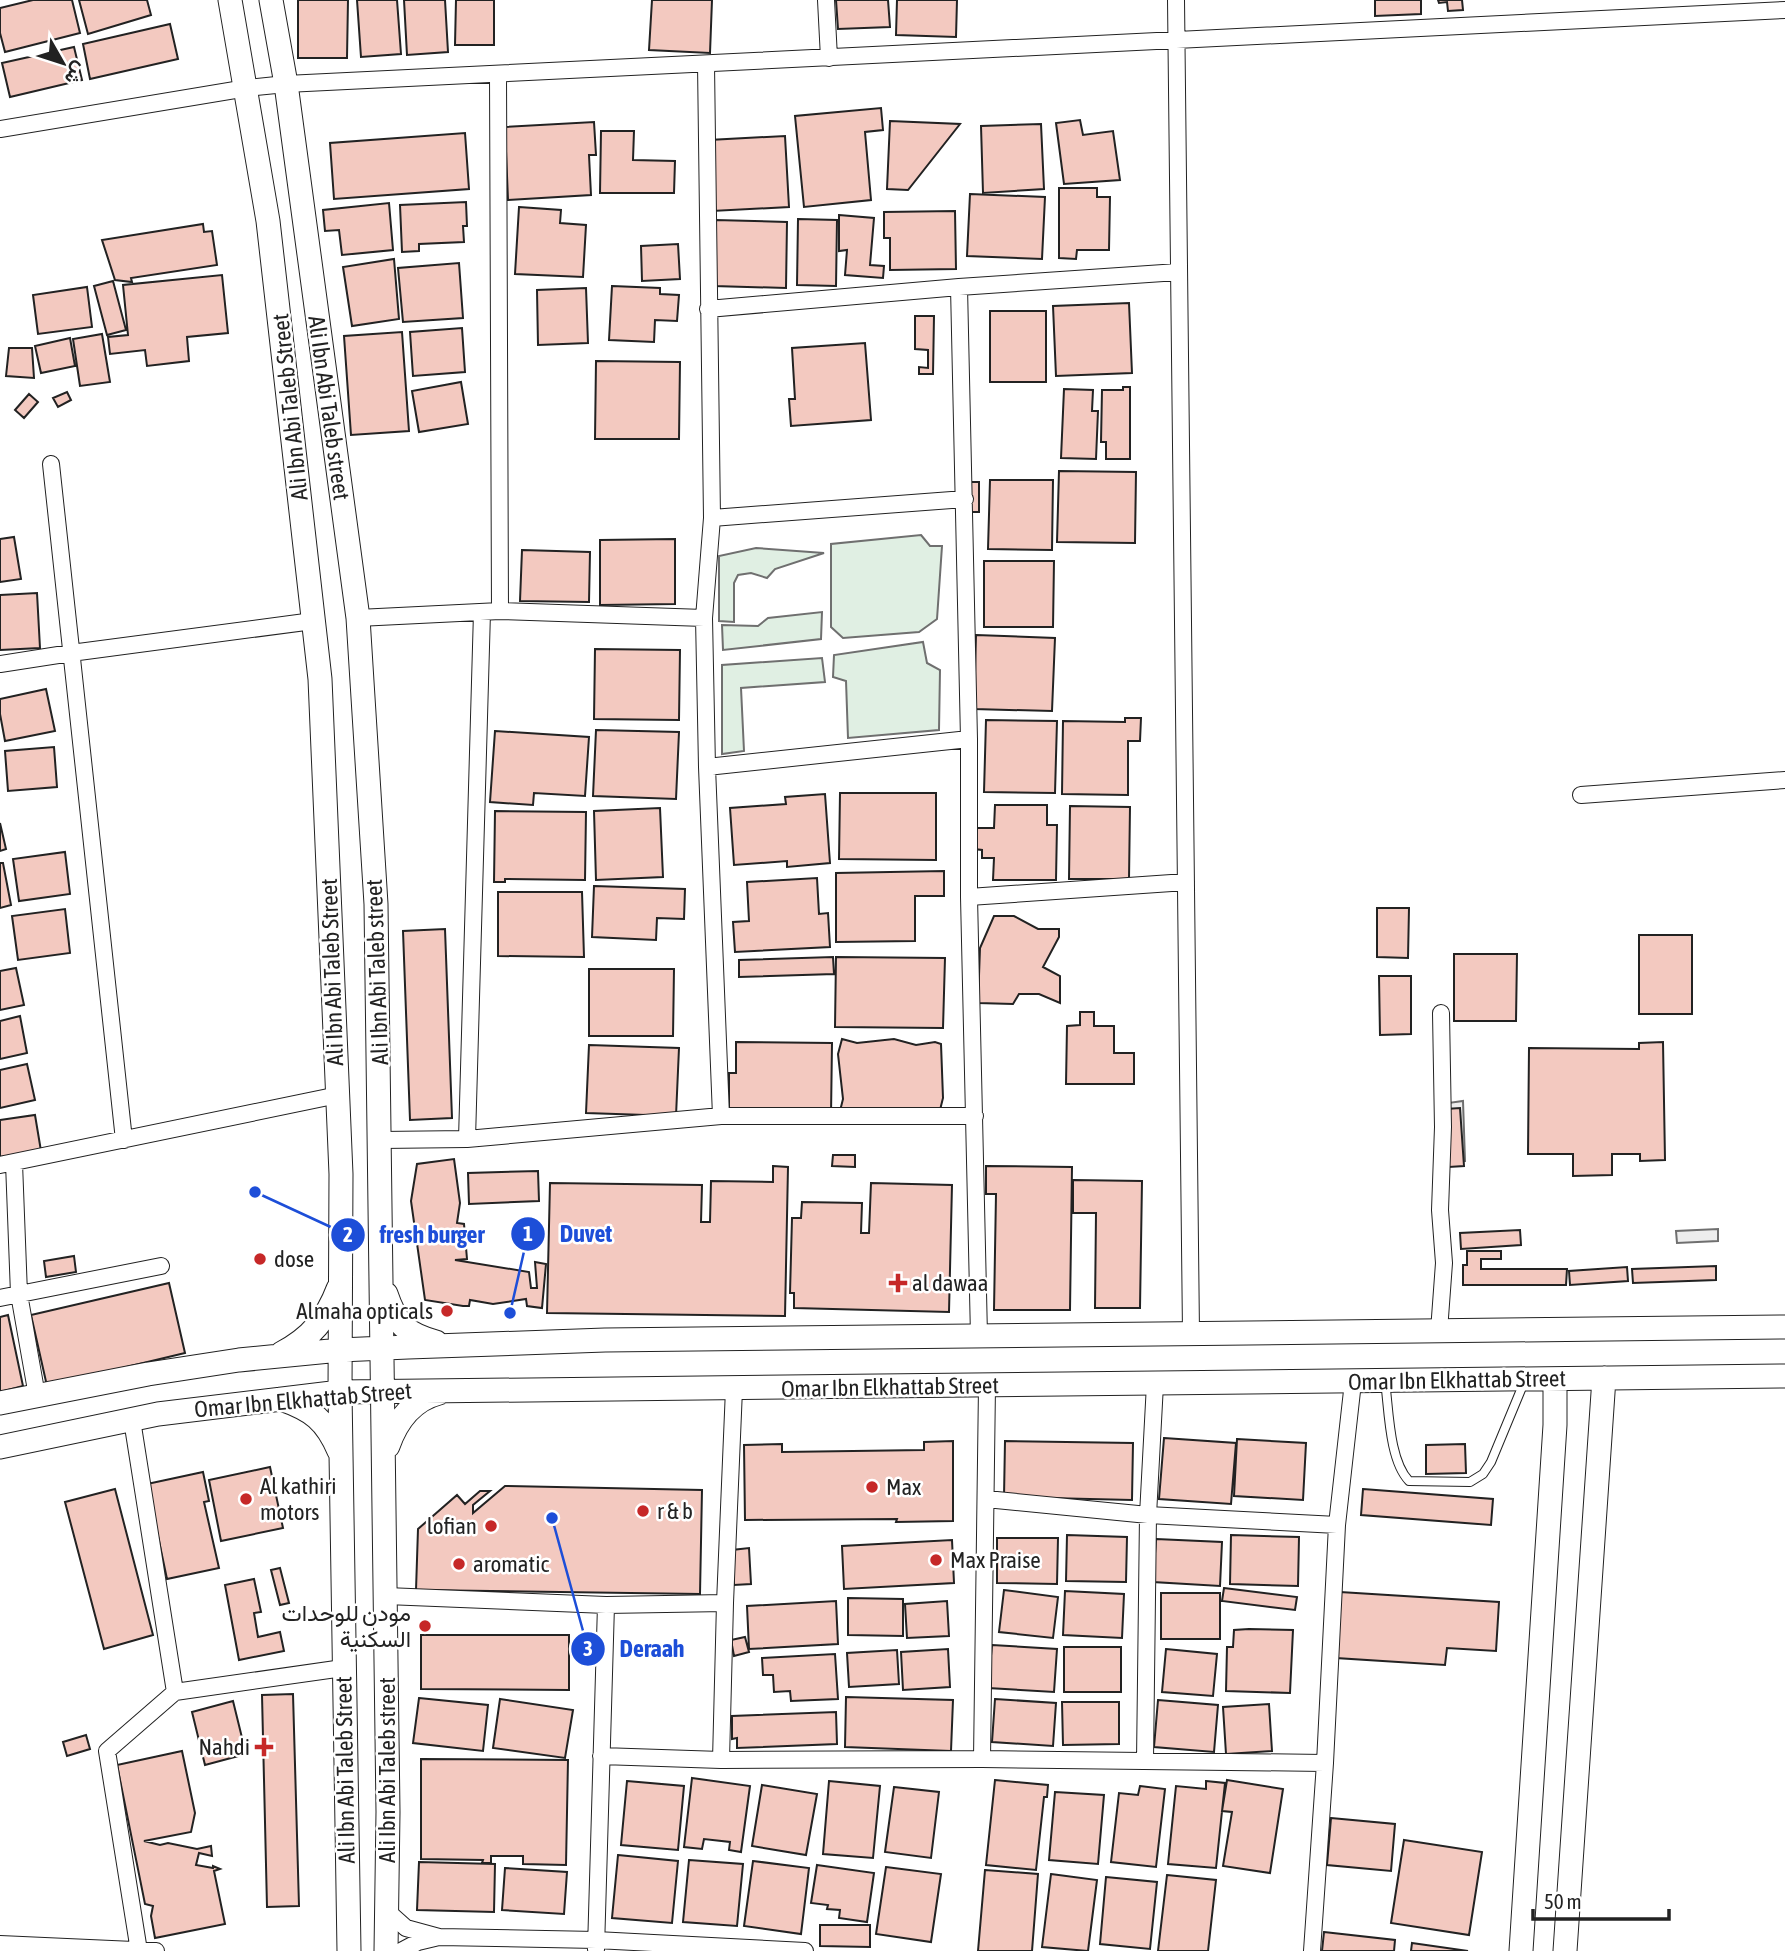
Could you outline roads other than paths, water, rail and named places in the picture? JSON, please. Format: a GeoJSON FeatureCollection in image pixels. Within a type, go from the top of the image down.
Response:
{"type":"FeatureCollection","features":[{"type":"Feature","properties":{"kind":"street","name":"Ali Ibn Abi Taleb Street"},"geometry":{"type":"LineString","coordinates":[[230,0],[247,88],[279,305],[320,679],[341,1174],[340,1392],[349,1951]]}},
{"type":"Feature","properties":{"kind":"street","name":"Ali Ibn Abi Taleb street"},"geometry":{"type":"LineString","coordinates":[[271,0],[286,85],[358,618],[376,904],[385,1455],[386,1951]]}},
{"type":"Feature","properties":{"kind":"street"},"geometry":{"type":"LineString","coordinates":[[826,0],[829,58]]}},
{"type":"Feature","properties":{"kind":"street"},"geometry":{"type":"LineString","coordinates":[[1176,0],[1191,1334]]}},
{"type":"Feature","properties":{"kind":"street"},"geometry":{"type":"LineString","coordinates":[[0,129],[247,88],[286,85],[1177,41],[1659,8],[1785,10]]}},
{"type":"Feature","properties":{"kind":"street"},"geometry":{"type":"LineString","coordinates":[[706,64],[712,518],[704,618],[721,1116]]}},
{"type":"Feature","properties":{"kind":"street"},"geometry":{"type":"LineString","coordinates":[[498,74],[500,611]]}},
{"type":"Feature","properties":{"kind":"street"},"geometry":{"type":"LineString","coordinates":[[708,309],[959,287],[1178,272]]}},
{"type":"Feature","properties":{"kind":"street"},"geometry":{"type":"LineString","coordinates":[[959,287],[979,1336]]}},
{"type":"Feature","properties":{"kind":"street"},"geometry":{"type":"LineString","coordinates":[[51,464],[124,1140]]}},
{"type":"Feature","properties":{"kind":"street"},"geometry":{"type":"LineString","coordinates":[[712,518],[965,499]]}},
{"type":"Feature","properties":{"kind":"street"},"geometry":{"type":"LineString","coordinates":[[358,618],[500,611],[704,618]]}},
{"type":"Feature","properties":{"kind":"street"},"geometry":{"type":"LineString","coordinates":[[467,1139],[482,612]]}},
{"type":"Feature","properties":{"kind":"street"},"geometry":{"type":"LineString","coordinates":[[0,664],[313,621]]}},
{"type":"Feature","properties":{"kind":"street"},"geometry":{"type":"LineString","coordinates":[[707,767],[969,739]]}},
{"type":"Feature","properties":{"kind":"street"},"geometry":{"type":"LineString","coordinates":[[1581,795],[1785,780]]}},
{"type":"Feature","properties":{"kind":"street"},"geometry":{"type":"LineString","coordinates":[[969,897],[1186,882]]}},
{"type":"Feature","properties":{"kind":"street"},"geometry":{"type":"LineString","coordinates":[[1439,1331],[1444,1263],[1440,1210],[1443,1155],[1441,1013]]}},
{"type":"Feature","properties":{"kind":"street"},"geometry":{"type":"LineString","coordinates":[[37,1396],[19,1294],[7,1164],[338,1095]]}},
{"type":"Feature","properties":{"kind":"street"},"geometry":{"type":"LineString","coordinates":[[381,1140],[467,1139],[721,1116],[975,1116]]}},
{"type":"Feature","properties":{"kind":"street"},"geometry":{"type":"LineString","coordinates":[[0,1298],[161,1266]]}},
{"type":"Feature","properties":{"kind":"street"},"geometry":{"type":"LineString","coordinates":[[276,1356],[300,1344],[317,1328],[331,1307],[341,1282]]}},
{"type":"Feature","properties":{"kind":"street"},"geometry":{"type":"LineString","coordinates":[[382,1283],[392,1312],[402,1327],[418,1337],[449,1345]]}},
{"type":"Feature","properties":{"kind":"street","name":"Omar Ibn Elkhattab Street"},"geometry":{"type":"LineString","coordinates":[[0,1403],[148,1374],[276,1356],[449,1345],[605,1340],[1785,1327]]}},
{"type":"Feature","properties":{"kind":"street","name":"Omar Ibn Elkhattab Street"},"geometry":{"type":"LineString","coordinates":[[0,1447],[132,1420],[278,1398],[340,1392],[1785,1376]]}},
{"type":"Feature","properties":{"kind":"street"},"geometry":{"type":"LineString","coordinates":[[1565,1951],[1604,1378]]}},
{"type":"Feature","properties":{"kind":"street"},"geometry":{"type":"LineString","coordinates":[[1521,1951],[1555,1425],[1555,1379]]}},
{"type":"Feature","properties":{"kind":"street"},"geometry":{"type":"LineString","coordinates":[[1312,1951],[1337,1525],[1353,1382]]}},
{"type":"Feature","properties":{"kind":"street"},"geometry":{"type":"LineString","coordinates":[[1146,1761],[1147,1515],[1155,1384]]}},
{"type":"Feature","properties":{"kind":"street"},"geometry":{"type":"LineString","coordinates":[[982,1759],[987,1386]]}},
{"type":"Feature","properties":{"kind":"street"},"geometry":{"type":"LineString","coordinates":[[722,1760],[734,1389]]}},
{"type":"Feature","properties":{"kind":"street"},"geometry":{"type":"LineString","coordinates":[[385,1455],[394,1429],[406,1411],[426,1396],[451,1390]]}},
{"type":"Feature","properties":{"kind":"street"},"geometry":{"type":"LineString","coordinates":[[278,1398],[300,1406],[318,1417],[331,1433],[341,1455]]}},
{"type":"Feature","properties":{"kind":"street"},"geometry":{"type":"LineString","coordinates":[[132,1420],[175,1692]]}},
{"type":"Feature","properties":{"kind":"street"},"geometry":{"type":"LineString","coordinates":[[986,1499],[1147,1515],[1337,1525]]}},
{"type":"Feature","properties":{"kind":"street"},"geometry":{"type":"LineString","coordinates":[[386,1596],[606,1605],[725,1603]]}},
{"type":"Feature","properties":{"kind":"street"},"geometry":{"type":"LineString","coordinates":[[596,1946],[606,1605]]}},
{"type":"Feature","properties":{"kind":"street"},"geometry":{"type":"LineString","coordinates":[[139,1951],[107,1751],[175,1692],[343,1668]]}},
{"type":"Feature","properties":{"kind":"street"},"geometry":{"type":"LineString","coordinates":[[601,1756],[722,1760],[982,1759],[1325,1763]]}},
{"type":"Feature","properties":{"kind":"street"},"geometry":{"type":"LineString","coordinates":[[387,1910],[406,1928],[439,1937],[596,1946],[805,1951]]}},
{"type":"Feature","properties":{"kind":"street"},"geometry":{"type":"LineString","coordinates":[[401,1951],[418,1942],[439,1937]]}},
{"type":"Feature","properties":{"kind":"street"},"geometry":{"type":"LineString","coordinates":[[0,1944],[156,1951]]}},
{"type":"Feature","properties":{"kind":"lane"},"geometry":{"type":"LineString","coordinates":[[1385,1381],[1396,1459],[1401,1473],[1409,1481],[1470,1482],[1483,1474],[1491,1462],[1525,1380]]}},
{"type":"Feature","properties":{"kind":"place","name":"fresh burger"},"geometry":{"type":"Point","coordinates":[255,1192]}},
{"type":"Feature","properties":{"kind":"place","name":"dose"},"geometry":{"type":"Point","coordinates":[260,1259]}},
{"type":"Feature","properties":{"kind":"place","name":"al dawaa"},"geometry":{"type":"Point","coordinates":[898,1283]}},
{"type":"Feature","properties":{"kind":"place","name":"Almaha opticals"},"geometry":{"type":"Point","coordinates":[447,1311]}},
{"type":"Feature","properties":{"kind":"place","name":"Duvet"},"geometry":{"type":"Point","coordinates":[510,1313]}},
{"type":"Feature","properties":{"kind":"place","name":"Max"},"geometry":{"type":"Point","coordinates":[872,1487]}},
{"type":"Feature","properties":{"kind":"place","name":"Al kathiri motors"},"geometry":{"type":"Point","coordinates":[246,1499]}},
{"type":"Feature","properties":{"kind":"place","name":"r & b"},"geometry":{"type":"Point","coordinates":[643,1511]}},
{"type":"Feature","properties":{"kind":"place","name":"Deraah"},"geometry":{"type":"Point","coordinates":[552,1518]}},
{"type":"Feature","properties":{"kind":"place","name":"lofian"},"geometry":{"type":"Point","coordinates":[491,1526]}},
{"type":"Feature","properties":{"kind":"place","name":"Max Praise"},"geometry":{"type":"Point","coordinates":[936,1560]}},
{"type":"Feature","properties":{"kind":"place","name":"aromatic"},"geometry":{"type":"Point","coordinates":[459,1564]}},
{"type":"Feature","properties":{"kind":"place","name":"مودن للوحدات السكنية"},"geometry":{"type":"Point","coordinates":[425,1626]}},
{"type":"Feature","properties":{"kind":"place","name":"Nahdi"},"geometry":{"type":"Point","coordinates":[264,1747]}}]}
